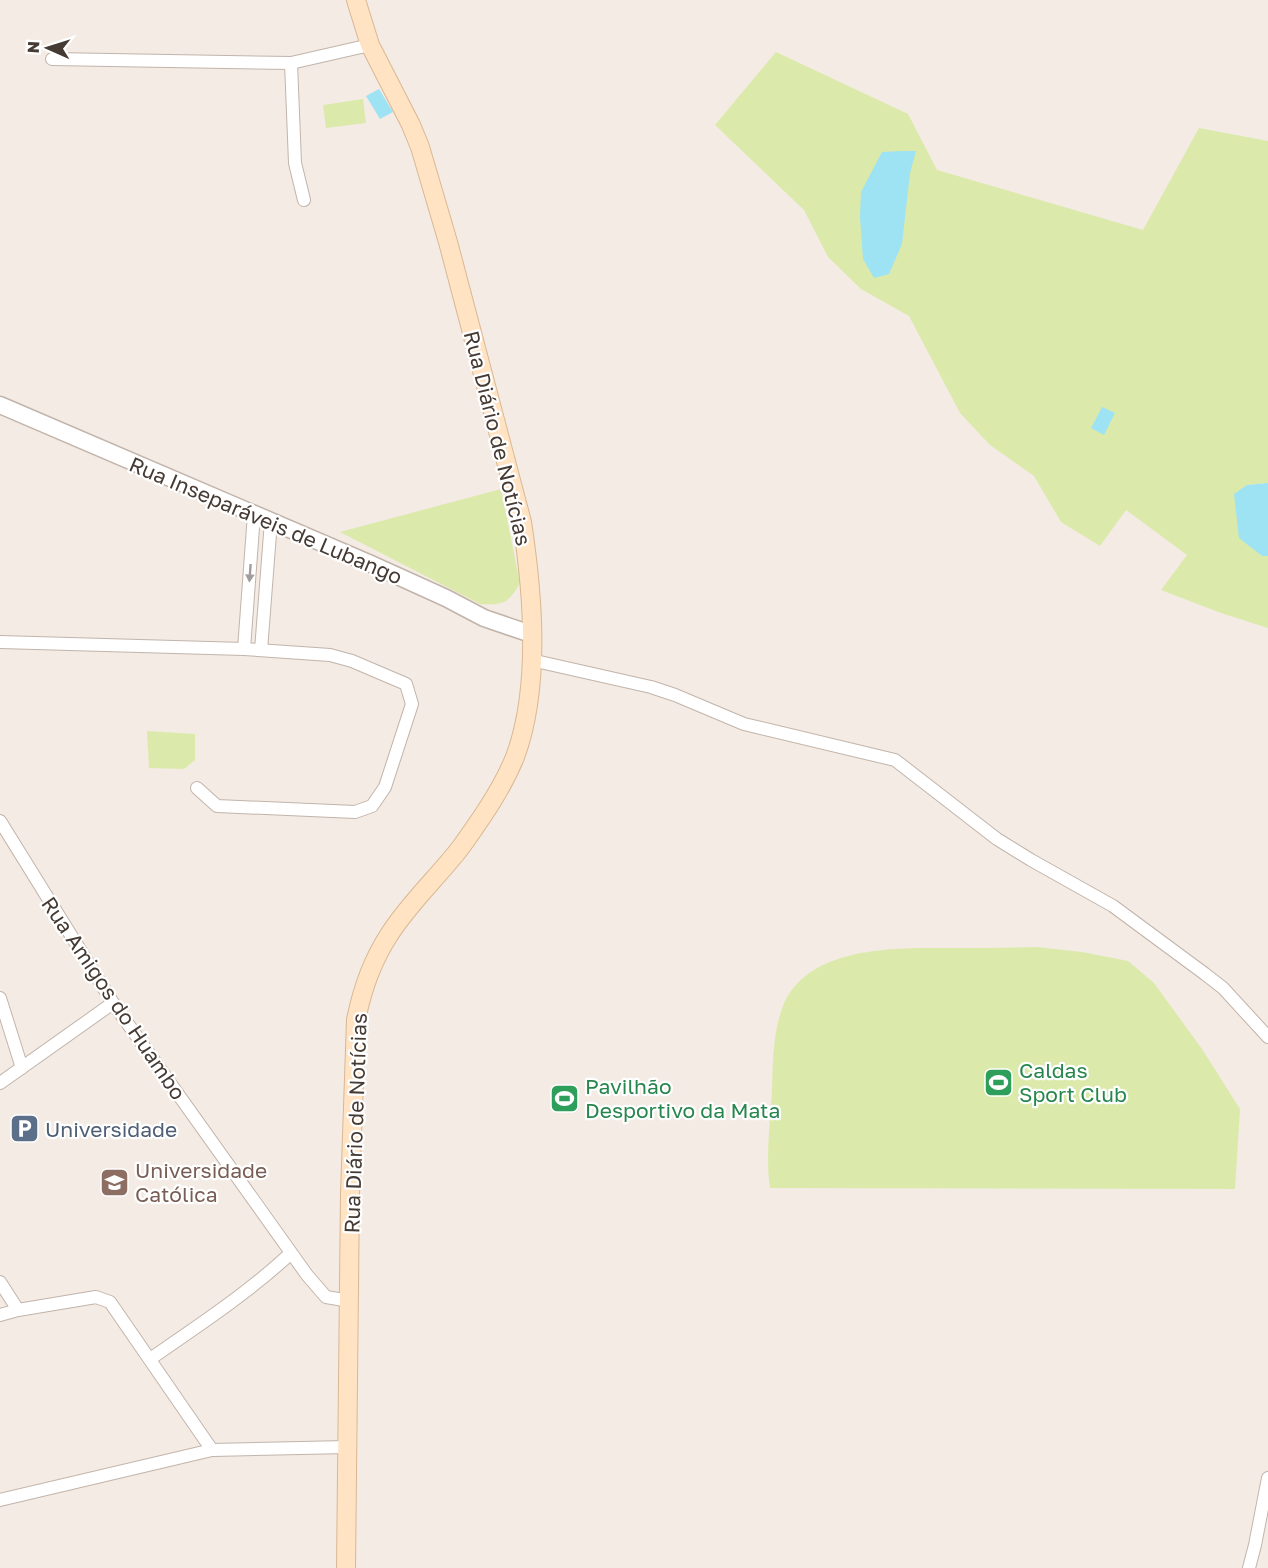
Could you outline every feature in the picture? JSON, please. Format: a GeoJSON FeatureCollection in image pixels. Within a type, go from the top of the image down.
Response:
{"type":"FeatureCollection","features":[{"type":"Feature","properties":{"kind":"main road","name":"Rua Diário de Notícias"},"geometry":{"type":"LineString","coordinates":[[346,1568],[354,1070],[356,1020],[361,993],[388,935],[460,847],[502,784],[515,756],[523,726],[531,660],[527,558],[522,522],[448,242],[417,140],[370,45],[356,0]]}},
{"type":"Feature","properties":{"kind":"street"},"geometry":{"type":"LineString","coordinates":[[52,59],[291,63],[370,45]]}},
{"type":"Feature","properties":{"kind":"street"},"geometry":{"type":"LineString","coordinates":[[291,63],[295,163],[304,200]]}},
{"type":"Feature","properties":{"kind":"street","name":"Rua Inseparáveis de Lubango"},"geometry":{"type":"LineString","coordinates":[[0,405],[437,594],[484,618],[531,634]]}},
{"type":"Feature","properties":{"kind":"street"},"geometry":{"type":"LineString","coordinates":[[244,649],[254,514]]}},
{"type":"Feature","properties":{"kind":"street"},"geometry":{"type":"LineString","coordinates":[[261,650],[271,521]]}},
{"type":"Feature","properties":{"kind":"street"},"geometry":{"type":"LineString","coordinates":[[0,642],[244,649],[330,655],[352,661],[406,684],[412,705],[385,787],[372,806],[355,812],[217,806],[196,788]]}},
{"type":"Feature","properties":{"kind":"street"},"geometry":{"type":"LineString","coordinates":[[531,660],[651,687],[744,724],[895,760],[997,839],[1113,906],[1224,988],[1268,1037]]}},
{"type":"Feature","properties":{"kind":"street","name":"Rua Amigos do Huambo"},"geometry":{"type":"LineString","coordinates":[[0,821],[113,1003],[291,1253],[326,1298],[350,1301]]}},
{"type":"Feature","properties":{"kind":"street"},"geometry":{"type":"LineString","coordinates":[[0,998],[22,1068]]}},
{"type":"Feature","properties":{"kind":"street"},"geometry":{"type":"LineString","coordinates":[[0,1083],[113,1003]]}},
{"type":"Feature","properties":{"kind":"street"},"geometry":{"type":"LineString","coordinates":[[150,1359],[206,1320],[275,1268],[291,1253]]}},
{"type":"Feature","properties":{"kind":"street"},"geometry":{"type":"LineString","coordinates":[[0,1282],[18,1310]]}},
{"type":"Feature","properties":{"kind":"street"},"geometry":{"type":"LineString","coordinates":[[0,1315],[96,1297],[110,1302],[212,1450]]}},
{"type":"Feature","properties":{"kind":"street"},"geometry":{"type":"LineString","coordinates":[[0,1500],[212,1450],[347,1448]]}},
{"type":"Feature","properties":{"kind":"street"},"geometry":{"type":"LineString","coordinates":[[1249,1568],[1256,1545],[1268,1478]]}},
{"type":"Feature","properties":{"kind":"green space"},"geometry":{"type":"Polygon","coordinates":[[[776,52],[908,114],[937,170],[1143,230],[1199,128],[1268,141],[1268,483],[1247,485],[1261,556],[1268,556],[1268,628],[1161,590],[1187,555],[1126,510],[1100,546],[1061,522],[1034,476],[990,445],[960,413],[909,316],[861,289],[828,257],[804,210],[715,125],[776,52]]]}},
{"type":"Feature","properties":{"kind":"green space"},"geometry":{"type":"Polygon","coordinates":[[[363,99],[366,123],[326,128],[323,105],[363,99]]]}},
{"type":"Feature","properties":{"kind":"green space"},"geometry":{"type":"Polygon","coordinates":[[[501,489],[520,583],[504,602],[480,604],[340,532],[501,489]]]}},
{"type":"Feature","properties":{"kind":"green space"},"geometry":{"type":"Polygon","coordinates":[[[147,731],[195,734],[195,760],[184,769],[149,768],[147,731]]]}},
{"type":"Feature","properties":{"kind":"green space","name":"Caldas Sport Club"},"geometry":{"type":"Polygon","coordinates":[[[1037,947],[1082,952],[1128,961],[1154,983],[1202,1049],[1240,1109],[1235,1189],[770,1188],[768,1150],[775,1036],[783,1006],[795,986],[813,971],[834,960],[858,954],[908,948],[1037,947]]]}},
{"type":"Feature","properties":{"kind":"water"},"geometry":{"type":"Polygon","coordinates":[[[379,89],[393,112],[380,119],[366,96],[379,89]]]}},
{"type":"Feature","properties":{"kind":"water"},"geometry":{"type":"Polygon","coordinates":[[[916,151],[910,173],[902,244],[889,274],[874,278],[863,259],[861,192],[882,152],[916,151]]]}},
{"type":"Feature","properties":{"kind":"water"},"geometry":{"type":"Polygon","coordinates":[[[1102,407],[1115,413],[1104,435],[1091,428],[1102,407]]]}},
{"type":"Feature","properties":{"kind":"water"},"geometry":{"type":"Polygon","coordinates":[[[1268,483],[1268,556],[1262,556],[1239,538],[1234,494],[1247,485],[1268,483]]]}},
{"type":"Feature","properties":{"kind":"place","name":"Caldas Sport Club"},"geometry":{"type":"Point","coordinates":[998,1082]}},
{"type":"Feature","properties":{"kind":"place","name":"Pavilhão Desportivo da Mata"},"geometry":{"type":"Point","coordinates":[564,1098]}},
{"type":"Feature","properties":{"kind":"place","name":"Universidade"},"geometry":{"type":"Point","coordinates":[24,1129]}},
{"type":"Feature","properties":{"kind":"place","name":"Universidade Católica"},"geometry":{"type":"Point","coordinates":[114,1182]}}]}
